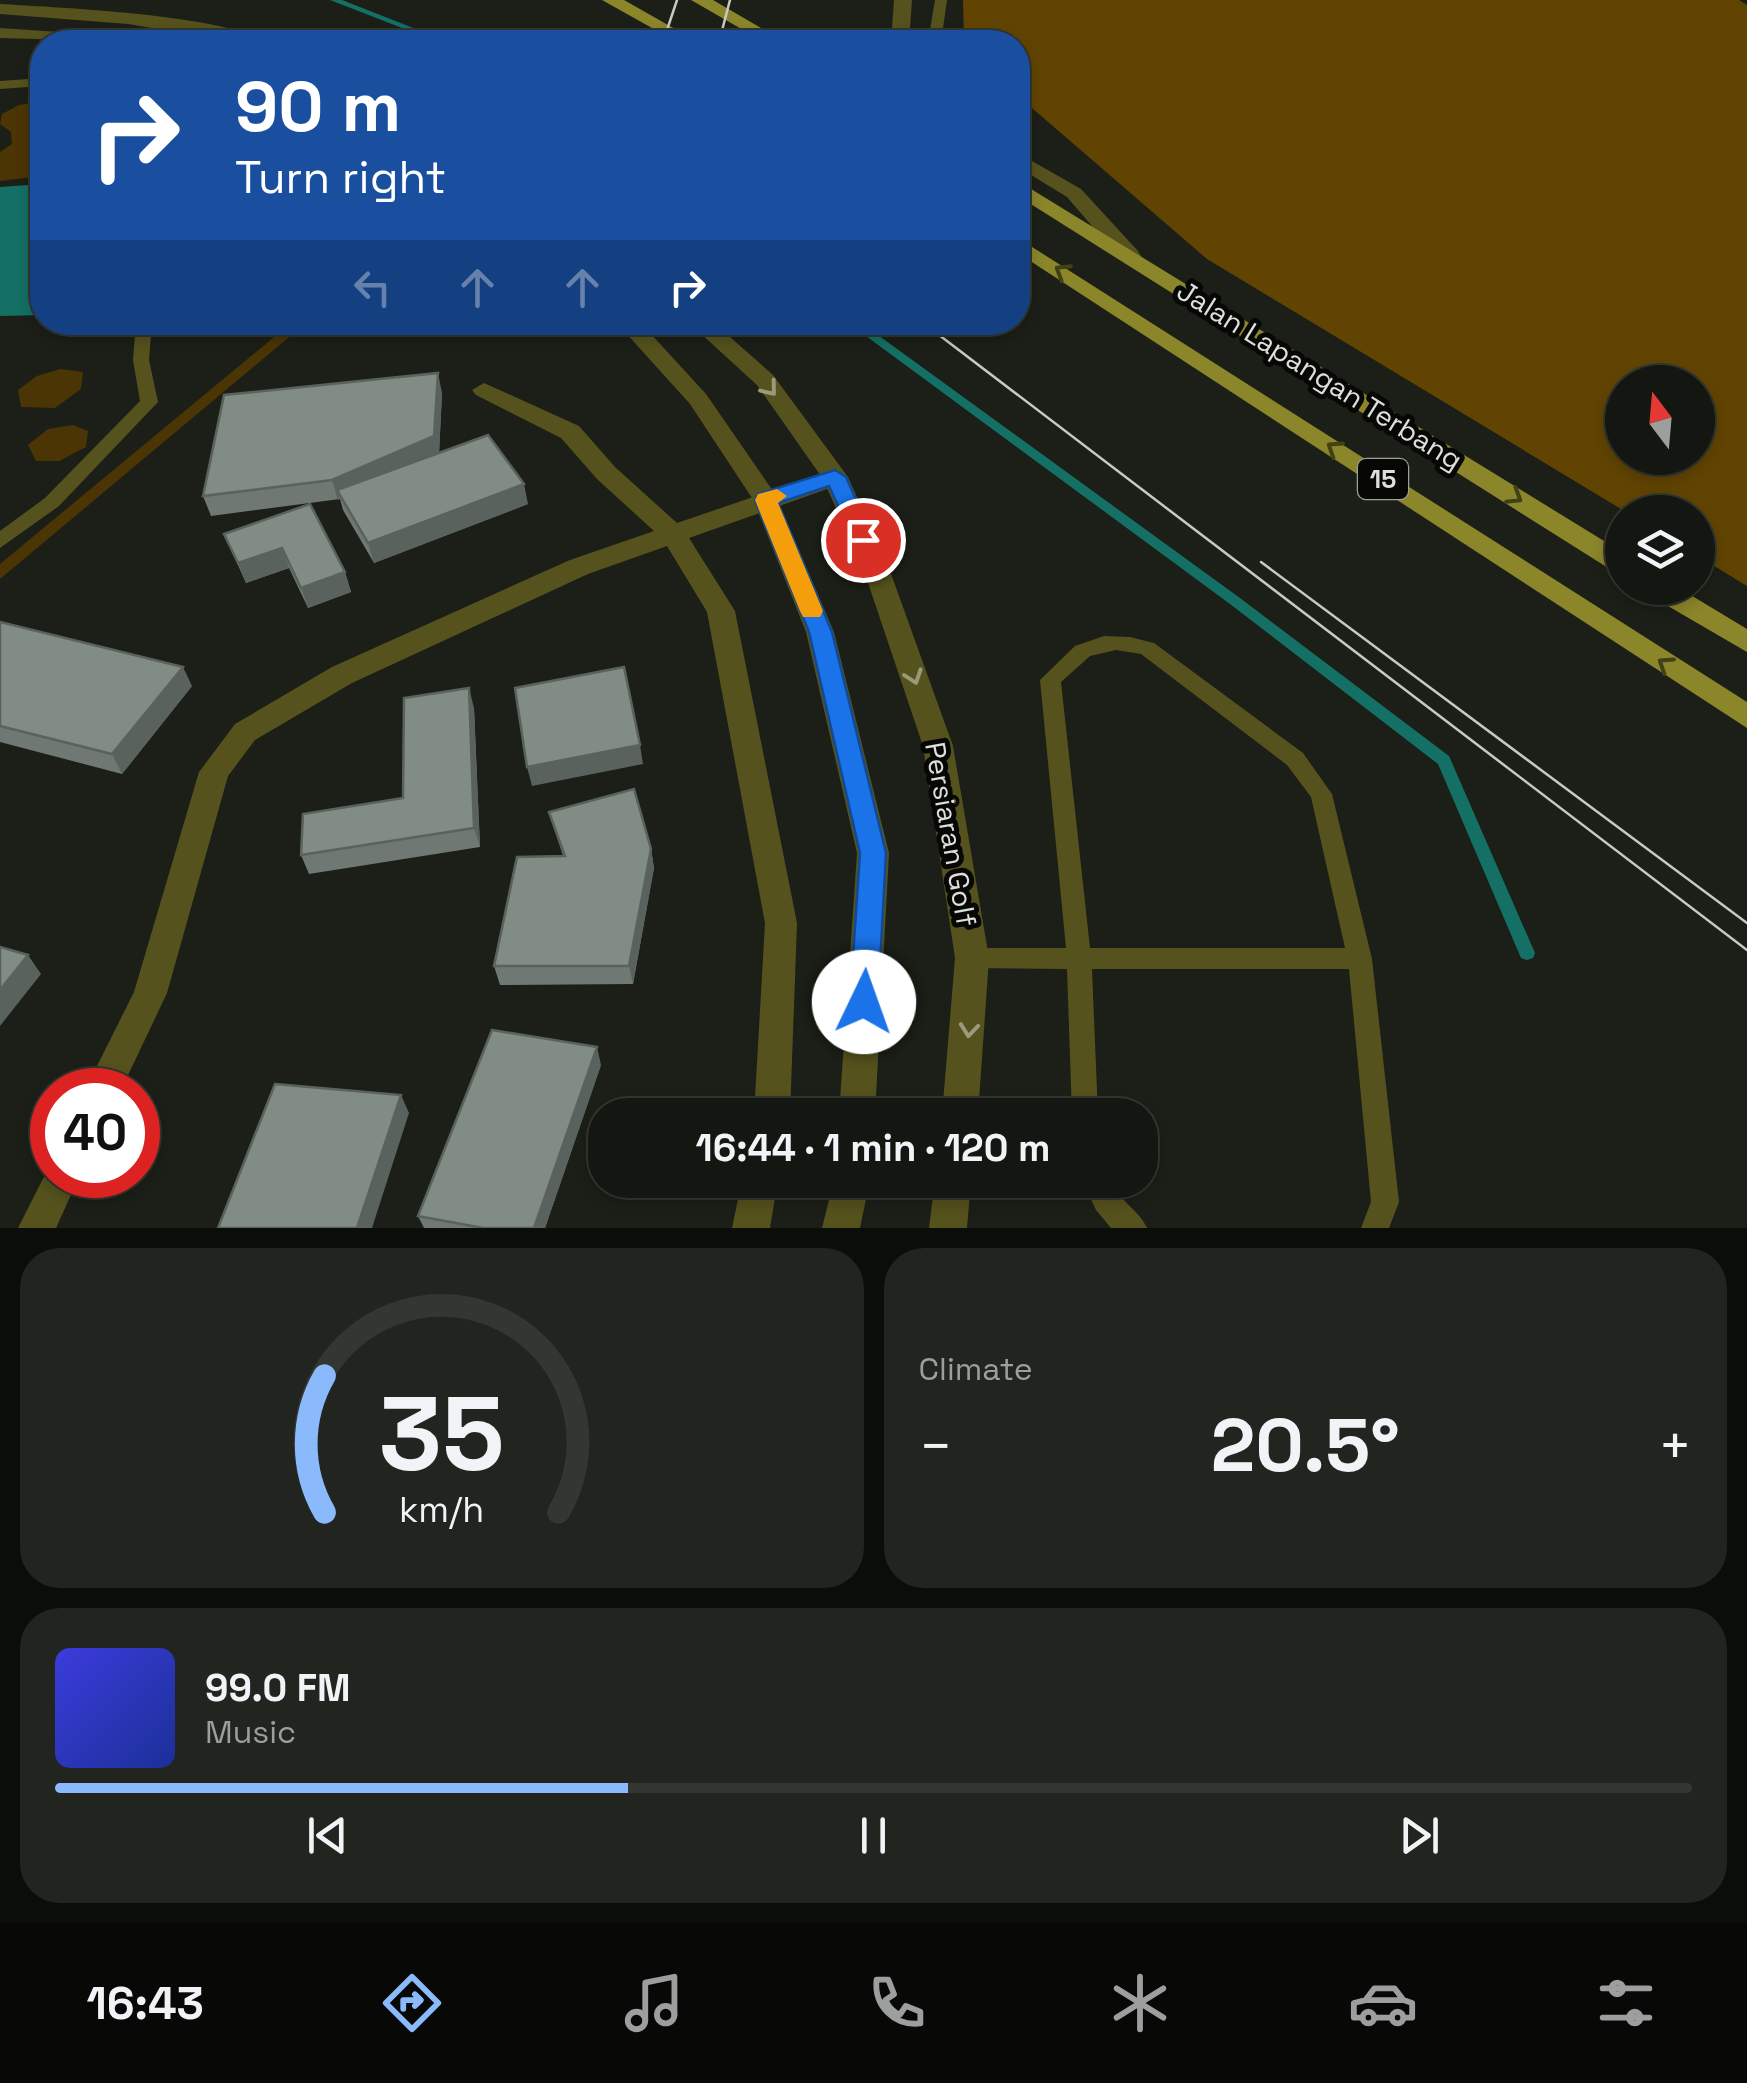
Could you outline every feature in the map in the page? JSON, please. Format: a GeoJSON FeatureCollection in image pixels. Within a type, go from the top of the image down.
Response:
{"type":"FeatureCollection","features":[{"type":"Feature","properties":{"kind":"main road"},"geometry":{"type":"LineString","coordinates":[[611,0],[667,30]]}},
{"type":"Feature","properties":{"kind":"main road"},"geometry":{"type":"LineString","coordinates":[[700,0],[754,30]]}},
{"type":"Feature","properties":{"kind":"main road","name":"Jalan Lapangan Terbang"},"geometry":{"type":"LineString","coordinates":[[1030,195],[1605,553]]}},
{"type":"Feature","properties":{"kind":"main road","name":"Jalan Lapangan Terbang"},"geometry":{"type":"LineString","coordinates":[[1030,252],[1747,717]]}},
{"type":"Feature","properties":{"kind":"main road"},"geometry":{"type":"LineString","coordinates":[[1687,605],[1747,642]]}},
{"type":"Feature","properties":{"kind":"street"},"geometry":{"type":"LineString","coordinates":[[30,11],[49,0]]}},
{"type":"Feature","properties":{"kind":"street"},"geometry":{"type":"LineString","coordinates":[[901,30],[903,0]]}},
{"type":"Feature","properties":{"kind":"street"},"geometry":{"type":"LineString","coordinates":[[0,9],[116,17],[203,30]]}},
{"type":"Feature","properties":{"kind":"street"},"geometry":{"type":"LineString","coordinates":[[0,33],[30,35]]}},
{"type":"Feature","properties":{"kind":"street"},"geometry":{"type":"LineString","coordinates":[[1030,166],[1074,193],[1130,256]]}},
{"type":"Feature","properties":{"kind":"street"},"geometry":{"type":"LineString","coordinates":[[639,335],[698,400],[766,500],[820,632],[873,853],[859,1098]]}},
{"type":"Feature","properties":{"kind":"street","name":"Persiaran Golf"},"geometry":{"type":"LineString","coordinates":[[714,335],[765,380],[835,477],[877,571],[938,746],[972,958],[961,1098]]}},
{"type":"Feature","properties":{"kind":"street"},"geometry":{"type":"LineString","coordinates":[[484,390],[570,432],[606,474],[673,534],[721,611],[780,923],[773,1098]]}},
{"type":"Feature","properties":{"kind":"street"},"geometry":{"type":"LineString","coordinates":[[114,1068],[150,993],[214,772],[245,732],[342,675],[579,567],[835,477]]}},
{"type":"Feature","properties":{"kind":"street"},"geometry":{"type":"LineString","coordinates":[[37,1228],[51,1198]]}},
{"type":"Feature","properties":{"kind":"street"},"geometry":{"type":"LineString","coordinates":[[751,1228],[757,1198]]}},
{"type":"Feature","properties":{"kind":"street"},"geometry":{"type":"LineString","coordinates":[[841,1228],[848,1198]]}},
{"type":"Feature","properties":{"kind":"street"},"geometry":{"type":"LineString","coordinates":[[948,1228],[951,1198]]}},
{"type":"Feature","properties":{"kind":"lane"},"geometry":{"type":"LineString","coordinates":[[937,30],[942,0]]}},
{"type":"Feature","properties":{"kind":"lane"},"geometry":{"type":"LineString","coordinates":[[0,86],[30,83]]}},
{"type":"Feature","properties":{"kind":"lane"},"geometry":{"type":"LineString","coordinates":[[0,541],[52,502],[149,402],[141,360],[143,335]]}},
{"type":"Feature","properties":{"kind":"lane"},"geometry":{"type":"LineString","coordinates":[[1084,1098],[1079,958],[1050,680],[1076,652],[1120,641],[1148,648],[1295,758],[1321,794],[1360,959],[1385,1202],[1375,1228]]}},
{"type":"Feature","properties":{"kind":"lane"},"geometry":{"type":"LineString","coordinates":[[972,958],[1360,959]]}},
{"type":"Feature","properties":{"kind":"lane"},"geometry":{"type":"LineString","coordinates":[[1104,1198],[1120,1220],[1133,1228]]}},
{"type":"Feature","properties":{"kind":"shaded area"},"geometry":{"type":"Polygon","coordinates":[[[963,0],[1739,0],[1747,5],[1747,586],[1715,566],[1715,495],[1605,495],[1605,499],[1207,259],[1030,106],[1030,30],[964,30],[963,0]]]}},
{"type":"Feature","properties":{"kind":"shaded area"},"geometry":{"type":"Polygon","coordinates":[[[30,103],[30,177],[0,181],[0,152],[12,144],[11,132],[0,124],[2,114],[30,103]]]}},
{"type":"Feature","properties":{"kind":"shaded area"},"geometry":{"type":"Polygon","coordinates":[[[277,335],[292,335],[0,579],[0,564],[277,335]]]}},
{"type":"Feature","properties":{"kind":"shaded area"},"geometry":{"type":"Polygon","coordinates":[[[60,369],[83,372],[81,389],[55,408],[21,407],[18,390],[37,376],[60,369]]]}},
{"type":"Feature","properties":{"kind":"shaded area"},"geometry":{"type":"Polygon","coordinates":[[[73,425],[88,431],[86,447],[59,461],[36,461],[28,445],[48,429],[73,425]]]}},
{"type":"Feature","properties":{"kind":"water"},"geometry":{"type":"Polygon","coordinates":[[[30,185],[30,315],[0,316],[0,187],[30,185]]]}},
{"type":"Feature","properties":{"kind":"building"},"geometry":{"type":"Polygon","coordinates":[[[438,373],[434,436],[332,480],[203,496],[224,395],[438,373]]]}},
{"type":"Feature","properties":{"kind":"building"},"geometry":{"type":"Polygon","coordinates":[[[488,435],[524,484],[368,543],[337,490],[488,435]]]}},
{"type":"Feature","properties":{"kind":"building"},"geometry":{"type":"Polygon","coordinates":[[[310,504],[345,572],[301,588],[282,548],[238,563],[224,534],[310,504]]]}},
{"type":"Feature","properties":{"kind":"building"},"geometry":{"type":"Polygon","coordinates":[[[0,622],[183,667],[112,754],[0,726],[0,622]]]}},
{"type":"Feature","properties":{"kind":"building"},"geometry":{"type":"Polygon","coordinates":[[[624,667],[640,745],[527,767],[515,688],[624,667]]]}},
{"type":"Feature","properties":{"kind":"building"},"geometry":{"type":"Polygon","coordinates":[[[469,688],[474,828],[301,855],[303,814],[403,798],[404,698],[469,688]]]}},
{"type":"Feature","properties":{"kind":"building"},"geometry":{"type":"Polygon","coordinates":[[[634,789],[651,849],[629,966],[494,966],[517,857],[565,856],[549,812],[634,789]]]}},
{"type":"Feature","properties":{"kind":"building"},"geometry":{"type":"Polygon","coordinates":[[[0,947],[28,955],[0,990],[0,947]]]}},
{"type":"Feature","properties":{"kind":"building"},"geometry":{"type":"Polygon","coordinates":[[[492,1030],[597,1047],[534,1228],[483,1228],[418,1216],[492,1030]]]}},
{"type":"Feature","properties":{"kind":"building"},"geometry":{"type":"Polygon","coordinates":[[[275,1084],[401,1095],[357,1228],[218,1228],[275,1084]]]}},
{"type":"Feature","properties":{"kind":"waterway"},"geometry":{"type":"LineString","coordinates":[[334,0],[413,30]]}},
{"type":"Feature","properties":{"kind":"waterway"},"geometry":{"type":"LineString","coordinates":[[870,335],[1235,601],[1444,760],[1527,953]]}},
{"type":"Feature","properties":{"kind":"tram line"},"geometry":{"type":"LineString","coordinates":[[667,30],[677,0]]}},
{"type":"Feature","properties":{"kind":"tram line"},"geometry":{"type":"LineString","coordinates":[[722,30],[730,0]]}},
{"type":"Feature","properties":{"kind":"tram line"},"geometry":{"type":"LineString","coordinates":[[939,335],[1747,950]]}},
{"type":"Feature","properties":{"kind":"tram line"},"geometry":{"type":"LineString","coordinates":[[1261,562],[1747,923]]}},
{"type":"Feature","properties":{"kind":"slow traffic"},"geometry":{"type":"LineString","coordinates":[[777,496],[766,500],[812,611]]}},
{"type":"Feature","properties":{"kind":"route"},"geometry":{"type":"LineString","coordinates":[[863,540],[835,477],[766,500],[820,632],[873,853],[864,1002]]}}]}
